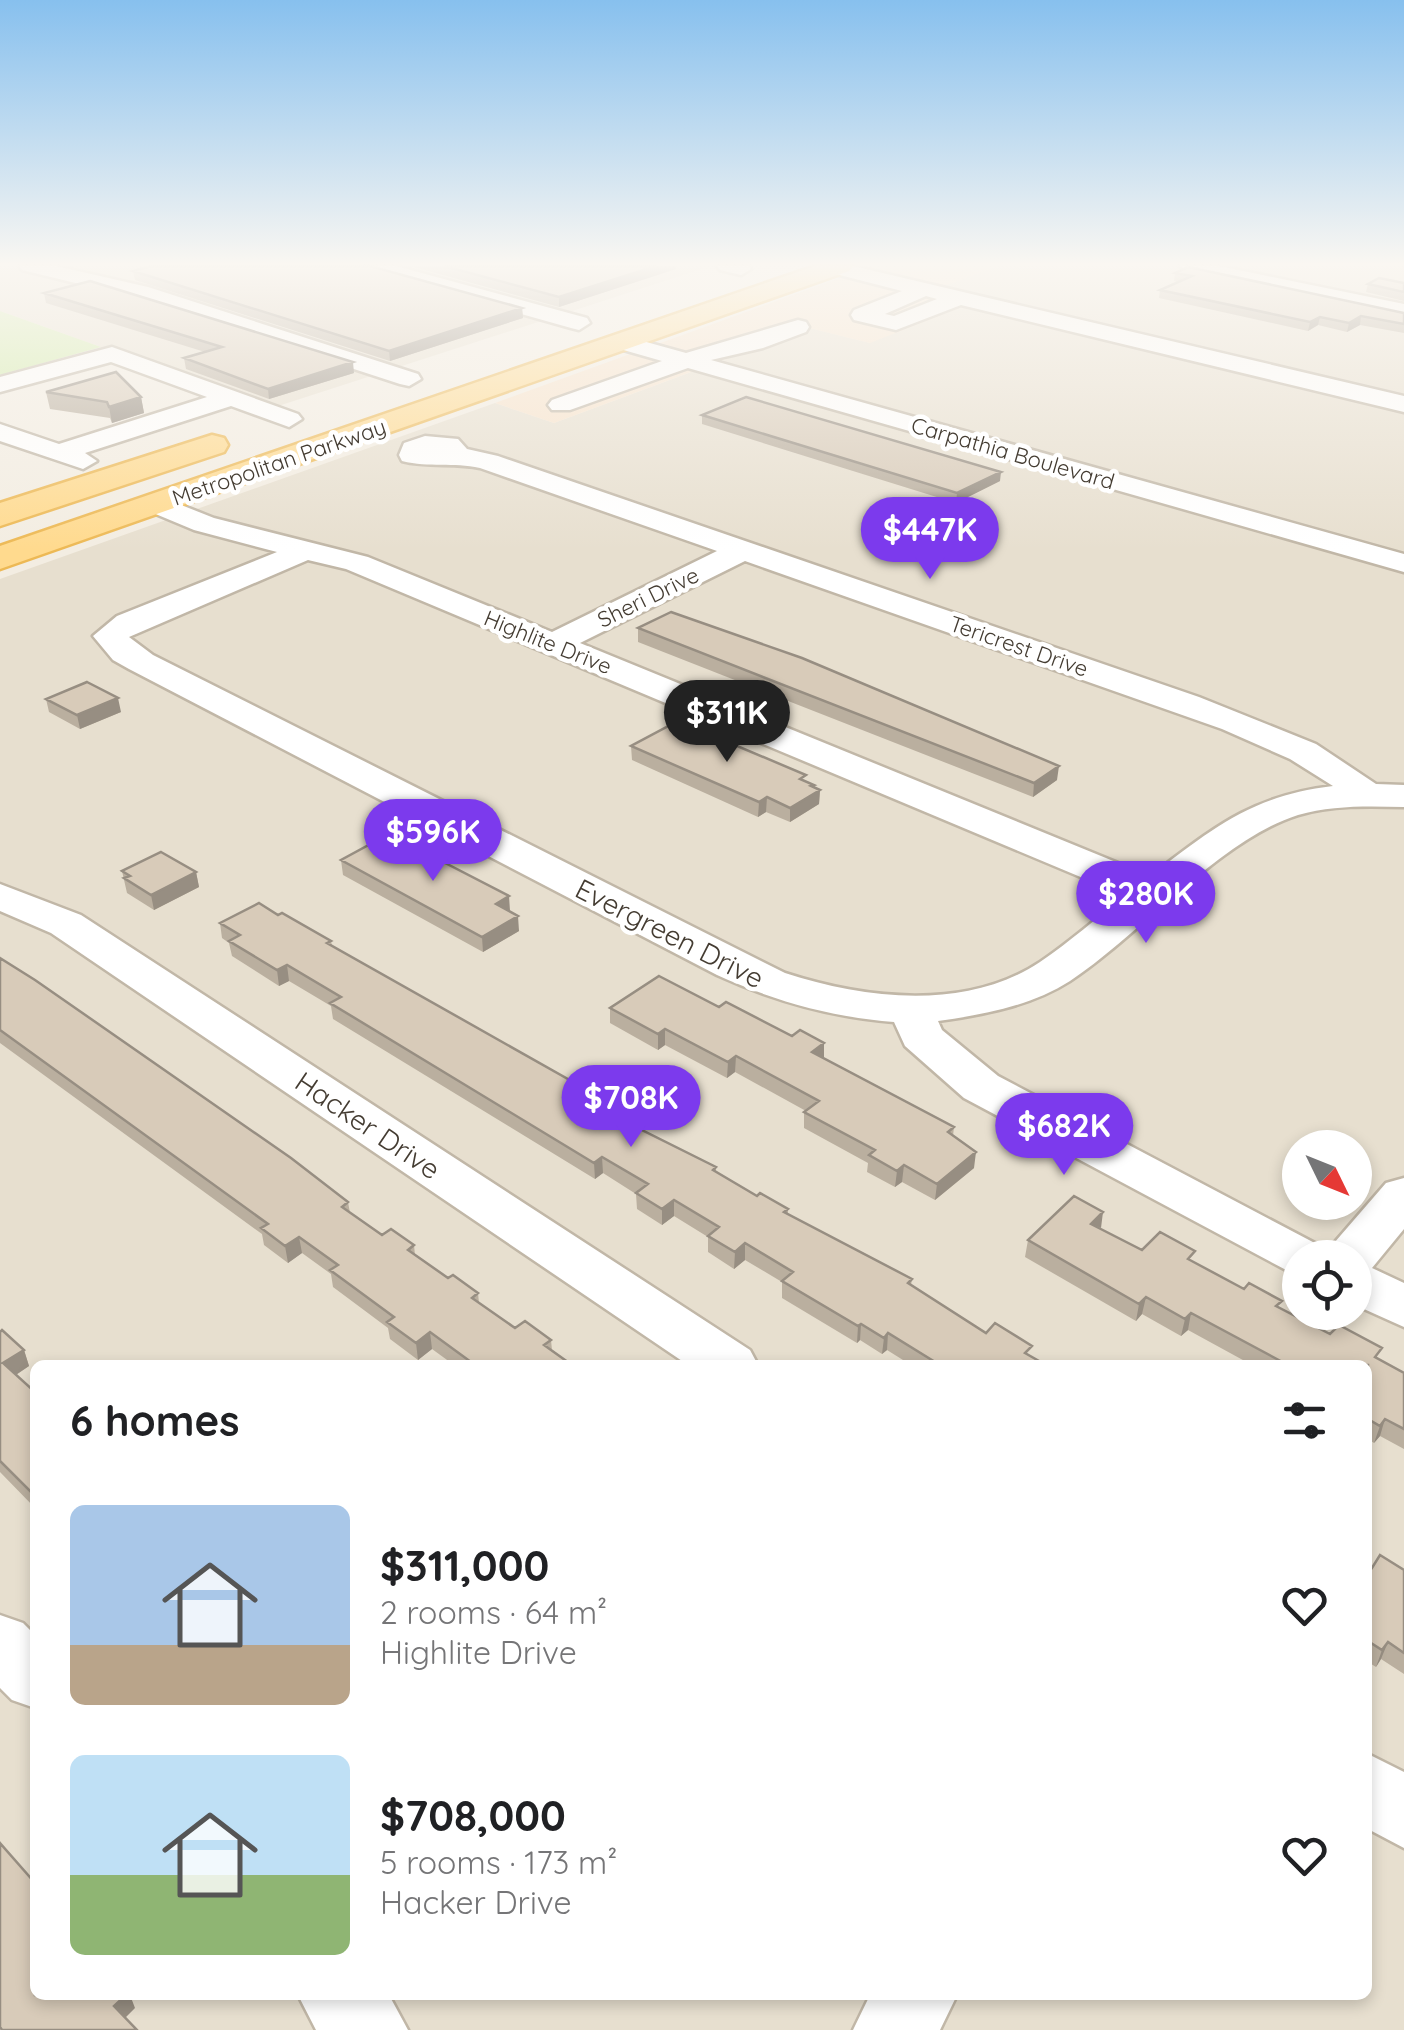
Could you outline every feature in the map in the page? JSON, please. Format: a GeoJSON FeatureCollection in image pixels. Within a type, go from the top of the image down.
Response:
{"type":"FeatureCollection","features":[{"type":"Feature","properties":{"kind":"main road","name":"Metropolitan Parkway"},"geometry":{"type":"LineString","coordinates":[[0,558],[567,361]]}},
{"type":"Feature","properties":{"kind":"main road","name":"Metropolitan Parkway"},"geometry":{"type":"LineString","coordinates":[[0,515],[446,367]]}},
{"type":"Feature","properties":{"kind":"main road"},"geometry":{"type":"LineString","coordinates":[[342,404],[356,421],[386,424]]}},
{"type":"Feature","properties":{"kind":"main road"},"geometry":{"type":"LineString","coordinates":[[194,451],[230,459],[235,469],[233,477]]}},
{"type":"Feature","properties":{"kind":"street"},"geometry":{"type":"LineString","coordinates":[[0,385],[88,361]]}},
{"type":"Feature","properties":{"kind":"street"},"geometry":{"type":"LineString","coordinates":[[130,361],[288,419]]}},
{"type":"Feature","properties":{"kind":"street"},"geometry":{"type":"LineString","coordinates":[[353,361],[409,379]]}},
{"type":"Feature","properties":{"kind":"street"},"geometry":{"type":"LineString","coordinates":[[560,405],[686,361]]}},
{"type":"Feature","properties":{"kind":"street","name":"Carpathia Boulevard"},"geometry":{"type":"LineString","coordinates":[[686,361],[1404,563]]}},
{"type":"Feature","properties":{"kind":"street"},"geometry":{"type":"LineString","coordinates":[[1224,361],[1404,404]]}},
{"type":"Feature","properties":{"kind":"street"},"geometry":{"type":"LineString","coordinates":[[56,452],[230,398]]}},
{"type":"Feature","properties":{"kind":"street"},"geometry":{"type":"LineString","coordinates":[[0,432],[123,474]]}},
{"type":"Feature","properties":{"kind":"street","name":"Tericrest Drive"},"geometry":{"type":"LineString","coordinates":[[453,454],[488,462],[744,550],[1270,736],[1385,796]]}},
{"type":"Feature","properties":{"kind":"street","name":"Highlite Drive"},"geometry":{"type":"LineString","coordinates":[[156,504],[204,524],[357,563],[1155,893]]}},
{"type":"Feature","properties":{"kind":"street","name":"Evergreen Drive"},"geometry":{"type":"LineString","coordinates":[[305,549],[260,572],[128,623],[109,636],[125,654],[758,979],[851,1006],[912,1010]]}},
{"type":"Feature","properties":{"kind":"street","name":"Sheri Drive"},"geometry":{"type":"LineString","coordinates":[[553,644],[744,550]]}},
{"type":"Feature","properties":{"kind":"street"},"geometry":{"type":"LineString","coordinates":[[1282,1245],[981,1088],[921,1036],[912,1010],[964,1004],[1042,980],[1258,816],[1304,801],[1385,796]]}},
{"type":"Feature","properties":{"kind":"street","name":"Hacker Drive"},"geometry":{"type":"LineString","coordinates":[[0,896],[66,924],[722,1360]]}},
{"type":"Feature","properties":{"kind":"street"},"geometry":{"type":"LineString","coordinates":[[1365,1240],[1404,1195]]}},
{"type":"Feature","properties":{"kind":"street"},"geometry":{"type":"LineString","coordinates":[[1372,1291],[1404,1307]]}},
{"type":"Feature","properties":{"kind":"street"},"geometry":{"type":"LineString","coordinates":[[0,1643],[30,1675]]}},
{"type":"Feature","properties":{"kind":"street"},"geometry":{"type":"LineString","coordinates":[[1372,1790],[1404,1815]]}},
{"type":"Feature","properties":{"kind":"street"},"geometry":{"type":"LineString","coordinates":[[341,2000],[370,2030]]}},
{"type":"Feature","properties":{"kind":"street"},"geometry":{"type":"LineString","coordinates":[[892,2030],[915,2000]]}},
{"type":"Feature","properties":{"kind":"shaded area"},"geometry":{"type":"Polygon","coordinates":[[[139,361],[418,361],[272,408],[139,361]]]}},
{"type":"Feature","properties":{"kind":"shaded area"},"geometry":{"type":"Polygon","coordinates":[[[612,361],[721,361],[554,423],[495,403],[612,361]]]}},
{"type":"Feature","properties":{"kind":"shaded area"},"geometry":{"type":"Polygon","coordinates":[[[722,361],[1404,361],[1404,2030],[0,2030],[0,579],[495,403],[554,423],[722,361]]]}},
{"type":"Feature","properties":{"kind":"green space"},"geometry":{"type":"Polygon","coordinates":[[[0,361],[51,361],[0,375],[0,361]]]}},
{"type":"Feature","properties":{"kind":"building"},"geometry":{"type":"Polygon","coordinates":[[[191,361],[353,362],[268,389],[191,361]]]}},
{"type":"Feature","properties":{"kind":"building"},"geometry":{"type":"Polygon","coordinates":[[[116,372],[141,397],[109,407],[107,402],[46,392],[116,372]]]}},
{"type":"Feature","properties":{"kind":"building"},"geometry":{"type":"Polygon","coordinates":[[[746,397],[1001,472],[957,493],[702,415],[746,397]]]}},
{"type":"Feature","properties":{"kind":"building"},"geometry":{"type":"Polygon","coordinates":[[[671,612],[802,658],[1059,766],[1034,783],[638,628],[671,612]]]}},
{"type":"Feature","properties":{"kind":"building"},"geometry":{"type":"Polygon","coordinates":[[[87,682],[118,698],[77,715],[46,699],[87,682]]]}},
{"type":"Feature","properties":{"kind":"building"},"geometry":{"type":"Polygon","coordinates":[[[678,721],[806,775],[800,779],[820,790],[790,808],[767,797],[759,802],[631,746],[678,721]]]}},
{"type":"Feature","properties":{"kind":"building"},"geometry":{"type":"Polygon","coordinates":[[[389,834],[509,896],[496,904],[518,916],[482,937],[341,860],[389,834]]]}},
{"type":"Feature","properties":{"kind":"building"},"geometry":{"type":"Polygon","coordinates":[[[161,852],[196,872],[151,895],[124,878],[130,876],[122,871],[161,852]]]}},
{"type":"Feature","properties":{"kind":"building"},"geometry":{"type":"Polygon","coordinates":[[[259,903],[278,915],[282,913],[331,941],[327,943],[582,1087],[579,1090],[643,1127],[640,1129],[716,1167],[713,1170],[757,1196],[760,1193],[788,1209],[784,1212],[912,1279],[908,1283],[986,1333],[995,1323],[1032,1346],[1025,1353],[1037,1360],[932,1360],[888,1333],[884,1338],[861,1324],[858,1326],[782,1281],[793,1272],[745,1243],[735,1252],[708,1236],[719,1227],[674,1200],[662,1209],[636,1193],[648,1184],[602,1157],[594,1163],[330,1003],[341,997],[287,965],[277,970],[229,941],[240,935],[220,923],[259,903]]]}},
{"type":"Feature","properties":{"kind":"building"},"geometry":{"type":"Polygon","coordinates":[[[0,958],[291,1158],[348,1202],[342,1207],[382,1235],[391,1229],[414,1245],[408,1250],[478,1293],[472,1298],[515,1328],[525,1321],[551,1340],[544,1345],[565,1360],[468,1360],[430,1332],[416,1343],[387,1322],[394,1317],[330,1270],[338,1265],[299,1237],[285,1246],[261,1228],[268,1224],[0,1030],[0,958]]]}},
{"type":"Feature","properties":{"kind":"building"},"geometry":{"type":"Polygon","coordinates":[[[659,976],[719,1007],[726,1002],[792,1036],[800,1030],[824,1043],[812,1052],[954,1127],[948,1132],[976,1152],[937,1184],[904,1165],[897,1171],[869,1155],[875,1150],[804,1112],[819,1101],[736,1056],[728,1062],[665,1029],[658,1034],[610,1008],[659,976]]]}},
{"type":"Feature","properties":{"kind":"building"},"geometry":{"type":"Polygon","coordinates":[[[1074,1196],[1103,1212],[1091,1224],[1142,1250],[1160,1232],[1195,1251],[1188,1259],[1244,1289],[1249,1283],[1282,1301],[1276,1306],[1282,1309],[1282,1330],[1322,1330],[1330,1334],[1334,1330],[1348,1330],[1382,1348],[1375,1357],[1404,1373],[1404,1429],[1385,1419],[1380,1426],[1372,1421],[1372,1360],[1279,1360],[1191,1313],[1185,1319],[1146,1297],[1139,1304],[1028,1240],[1074,1196]]]}},
{"type":"Feature","properties":{"kind":"building"},"geometry":{"type":"Polygon","coordinates":[[[0,1332],[24,1350],[3,1363],[30,1387],[30,1491],[0,1461],[0,1332]]]}},
{"type":"Feature","properties":{"kind":"building"},"geometry":{"type":"Polygon","coordinates":[[[1380,1555],[1404,1570],[1404,1653],[1388,1642],[1382,1650],[1372,1644],[1372,1568],[1380,1555]]]}},
{"type":"Feature","properties":{"kind":"building"},"geometry":{"type":"Polygon","coordinates":[[[0,1843],[30,1877],[30,2000],[121,2000],[114,2006],[137,2030],[0,2027],[0,1843]]]}}]}
